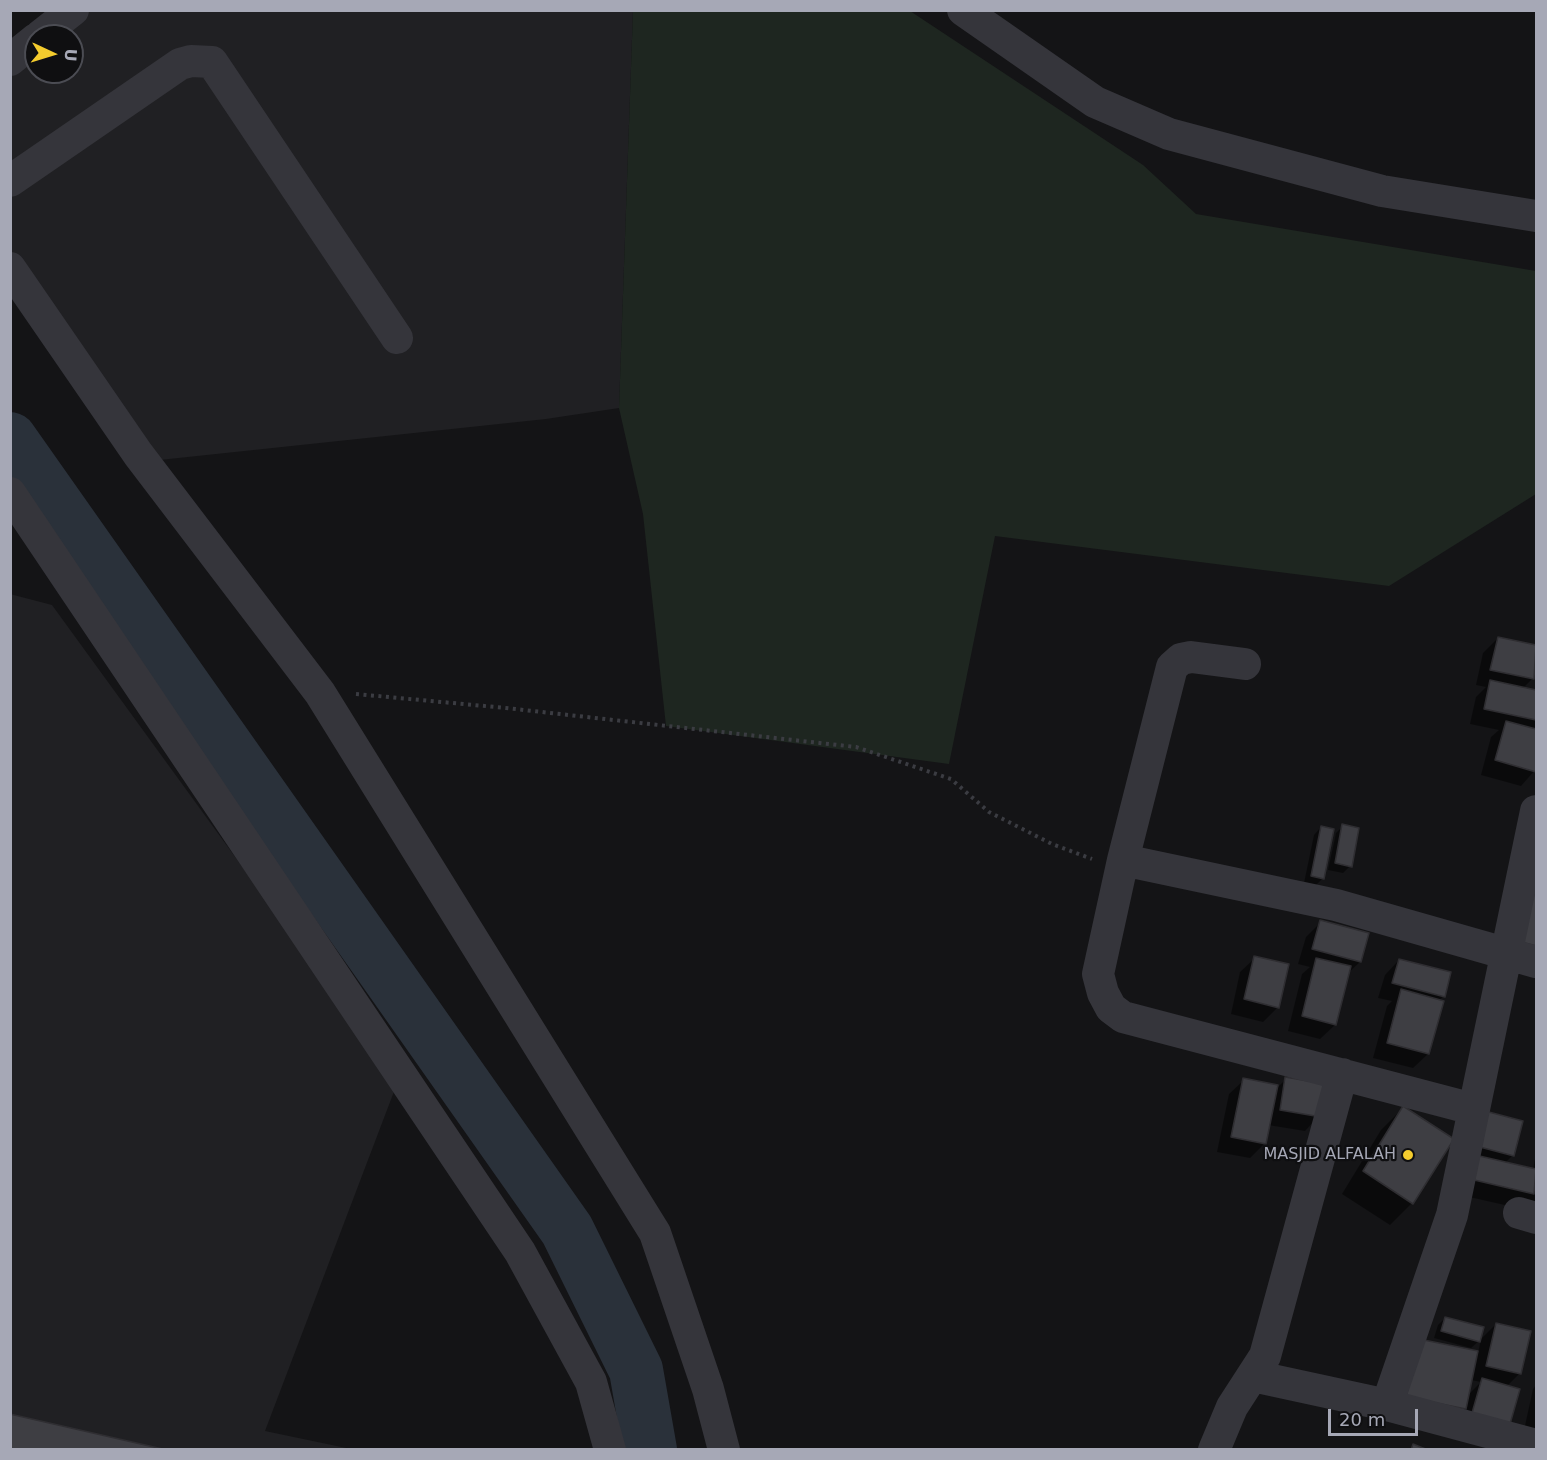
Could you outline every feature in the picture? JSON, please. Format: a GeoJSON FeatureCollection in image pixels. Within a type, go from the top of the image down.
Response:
{"type":"FeatureCollection","features":[{"type":"Feature","properties":{"kind":"street"},"geometry":{"type":"LineString","coordinates":[[55,24],[73,10]]}},
{"type":"Feature","properties":{"kind":"street"},"geometry":{"type":"LineString","coordinates":[[963,10],[1095,102],[1169,134],[1382,191],[1536,216]]}},
{"type":"Feature","properties":{"kind":"street"},"geometry":{"type":"LineString","coordinates":[[10,60],[24,49]]}},
{"type":"Feature","properties":{"kind":"street"},"geometry":{"type":"LineString","coordinates":[[10,181],[180,64],[191,61],[212,62],[397,338]]}},
{"type":"Feature","properties":{"kind":"street"},"geometry":{"type":"LineString","coordinates":[[10,268],[138,454],[320,693],[655,1233],[708,1389],[724,1449]]}},
{"type":"Feature","properties":{"kind":"street"},"geometry":{"type":"LineString","coordinates":[[10,493],[520,1251],[591,1382],[610,1449]]}},
{"type":"Feature","properties":{"kind":"street"},"geometry":{"type":"LineString","coordinates":[[1245,664],[1191,657],[1181,659],[1172,667],[1098,974],[1103,993],[1111,1008],[1123,1017],[1473,1109]]}},
{"type":"Feature","properties":{"kind":"street"},"geometry":{"type":"LineString","coordinates":[[1387,1405],[1452,1215],[1536,812]]}},
{"type":"Feature","properties":{"kind":"street"},"geometry":{"type":"LineString","coordinates":[[1124,860],[1336,905],[1536,962]]}},
{"type":"Feature","properties":{"kind":"street"},"geometry":{"type":"LineString","coordinates":[[1214,1449],[1232,1407],[1265,1356],[1342,1074]]}},
{"type":"Feature","properties":{"kind":"street"},"geometry":{"type":"LineString","coordinates":[[1253,1376],[1387,1405],[1536,1445]]}},
{"type":"Feature","properties":{"kind":"path"},"geometry":{"type":"LineString","coordinates":[[320,693],[330,696],[360,693],[856,747],[951,779],[989,812],[1052,844],[1097,861],[1124,860]]}},
{"type":"Feature","properties":{"kind":"shaded area"},"geometry":{"type":"Polygon","coordinates":[[[84,11],[633,11],[619,408],[546,419],[150,461],[11,274],[11,64],[24,55],[24,84],[84,84],[84,24],[66,24],[84,11]]]}},
{"type":"Feature","properties":{"kind":"shaded area"},"geometry":{"type":"Polygon","coordinates":[[[633,11],[910,11],[1143,165],[1196,214],[1536,271],[1536,494],[1389,586],[995,536],[949,764],[666,726],[643,514],[619,408],[633,11]]]}},
{"type":"Feature","properties":{"kind":"shaded area"},"geometry":{"type":"Polygon","coordinates":[[[10,594],[52,605],[398,1081],[265,1431],[351,1449],[11,1449],[10,594]]]}},
{"type":"Feature","properties":{"kind":"building"},"geometry":{"type":"Polygon","coordinates":[[[1498,637],[1536,645],[1534,679],[1490,670],[1498,637]]]}},
{"type":"Feature","properties":{"kind":"building"},"geometry":{"type":"Polygon","coordinates":[[[1490,680],[1536,690],[1536,720],[1484,709],[1490,680]]]}},
{"type":"Feature","properties":{"kind":"building"},"geometry":{"type":"Polygon","coordinates":[[[1506,721],[1536,729],[1536,772],[1495,760],[1506,721]]]}},
{"type":"Feature","properties":{"kind":"building"},"geometry":{"type":"Polygon","coordinates":[[[1342,824],[1359,828],[1352,867],[1335,863],[1342,824]]]}},
{"type":"Feature","properties":{"kind":"building"},"geometry":{"type":"Polygon","coordinates":[[[1321,826],[1334,829],[1324,879],[1311,876],[1321,826]]]}},
{"type":"Feature","properties":{"kind":"building"},"geometry":{"type":"Polygon","coordinates":[[[1534,894],[1536,895],[1536,946],[1521,942],[1534,894]]]}},
{"type":"Feature","properties":{"kind":"building"},"geometry":{"type":"Polygon","coordinates":[[[1320,920],[1369,933],[1361,962],[1312,949],[1320,920]]]}},
{"type":"Feature","properties":{"kind":"building"},"geometry":{"type":"Polygon","coordinates":[[[1254,956],[1289,964],[1279,1008],[1244,999],[1254,956]]]}},
{"type":"Feature","properties":{"kind":"building"},"geometry":{"type":"Polygon","coordinates":[[[1316,958],[1351,966],[1336,1025],[1302,1016],[1316,958]]]}},
{"type":"Feature","properties":{"kind":"building"},"geometry":{"type":"Polygon","coordinates":[[[1399,959],[1451,972],[1445,997],[1392,983],[1399,959]]]}},
{"type":"Feature","properties":{"kind":"building"},"geometry":{"type":"Polygon","coordinates":[[[1401,989],[1444,1001],[1429,1054],[1387,1043],[1401,989]]]}},
{"type":"Feature","properties":{"kind":"building"},"geometry":{"type":"Polygon","coordinates":[[[1285,1077],[1326,1084],[1321,1117],[1280,1110],[1285,1077]]]}},
{"type":"Feature","properties":{"kind":"building"},"geometry":{"type":"Polygon","coordinates":[[[1243,1078],[1278,1085],[1266,1144],[1231,1137],[1243,1078]]]}},
{"type":"Feature","properties":{"kind":"building","name":"MASJID ALFALAH"},"geometry":{"type":"Polygon","coordinates":[[[1403,1106],[1454,1139],[1413,1204],[1363,1171],[1403,1106]]]}},
{"type":"Feature","properties":{"kind":"building"},"geometry":{"type":"Polygon","coordinates":[[[1485,1111],[1523,1121],[1514,1156],[1476,1146],[1485,1111]]]}},
{"type":"Feature","properties":{"kind":"building"},"geometry":{"type":"Polygon","coordinates":[[[1475,1155],[1536,1169],[1534,1194],[1470,1179],[1475,1155]]]}},
{"type":"Feature","properties":{"kind":"building"},"geometry":{"type":"Polygon","coordinates":[[[1445,1317],[1484,1327],[1480,1342],[1441,1331],[1445,1317]]]}},
{"type":"Feature","properties":{"kind":"building"},"geometry":{"type":"Polygon","coordinates":[[[1496,1323],[1531,1331],[1521,1374],[1486,1366],[1496,1323]]]}},
{"type":"Feature","properties":{"kind":"building"},"geometry":{"type":"Polygon","coordinates":[[[1419,1339],[1478,1351],[1466,1409],[1406,1397],[1419,1339]]]}},
{"type":"Feature","properties":{"kind":"building"},"geometry":{"type":"Polygon","coordinates":[[[1482,1378],[1520,1389],[1510,1424],[1472,1413],[1482,1378]]]}},
{"type":"Feature","properties":{"kind":"building"},"geometry":{"type":"Polygon","coordinates":[[[10,1414],[167,1450],[10,1450],[10,1414]]]}},
{"type":"Feature","properties":{"kind":"building"},"geometry":{"type":"Polygon","coordinates":[[[1413,1444],[1428,1450],[1411,1450],[1413,1444]]]}},
{"type":"Feature","properties":{"kind":"waterway"},"geometry":{"type":"LineString","coordinates":[[10,439],[567,1230],[636,1370],[650,1450]]}},
{"type":"Feature","properties":{"kind":"place","name":"MASJID ALFALAH"},"geometry":{"type":"Point","coordinates":[1408,1155]}}]}
